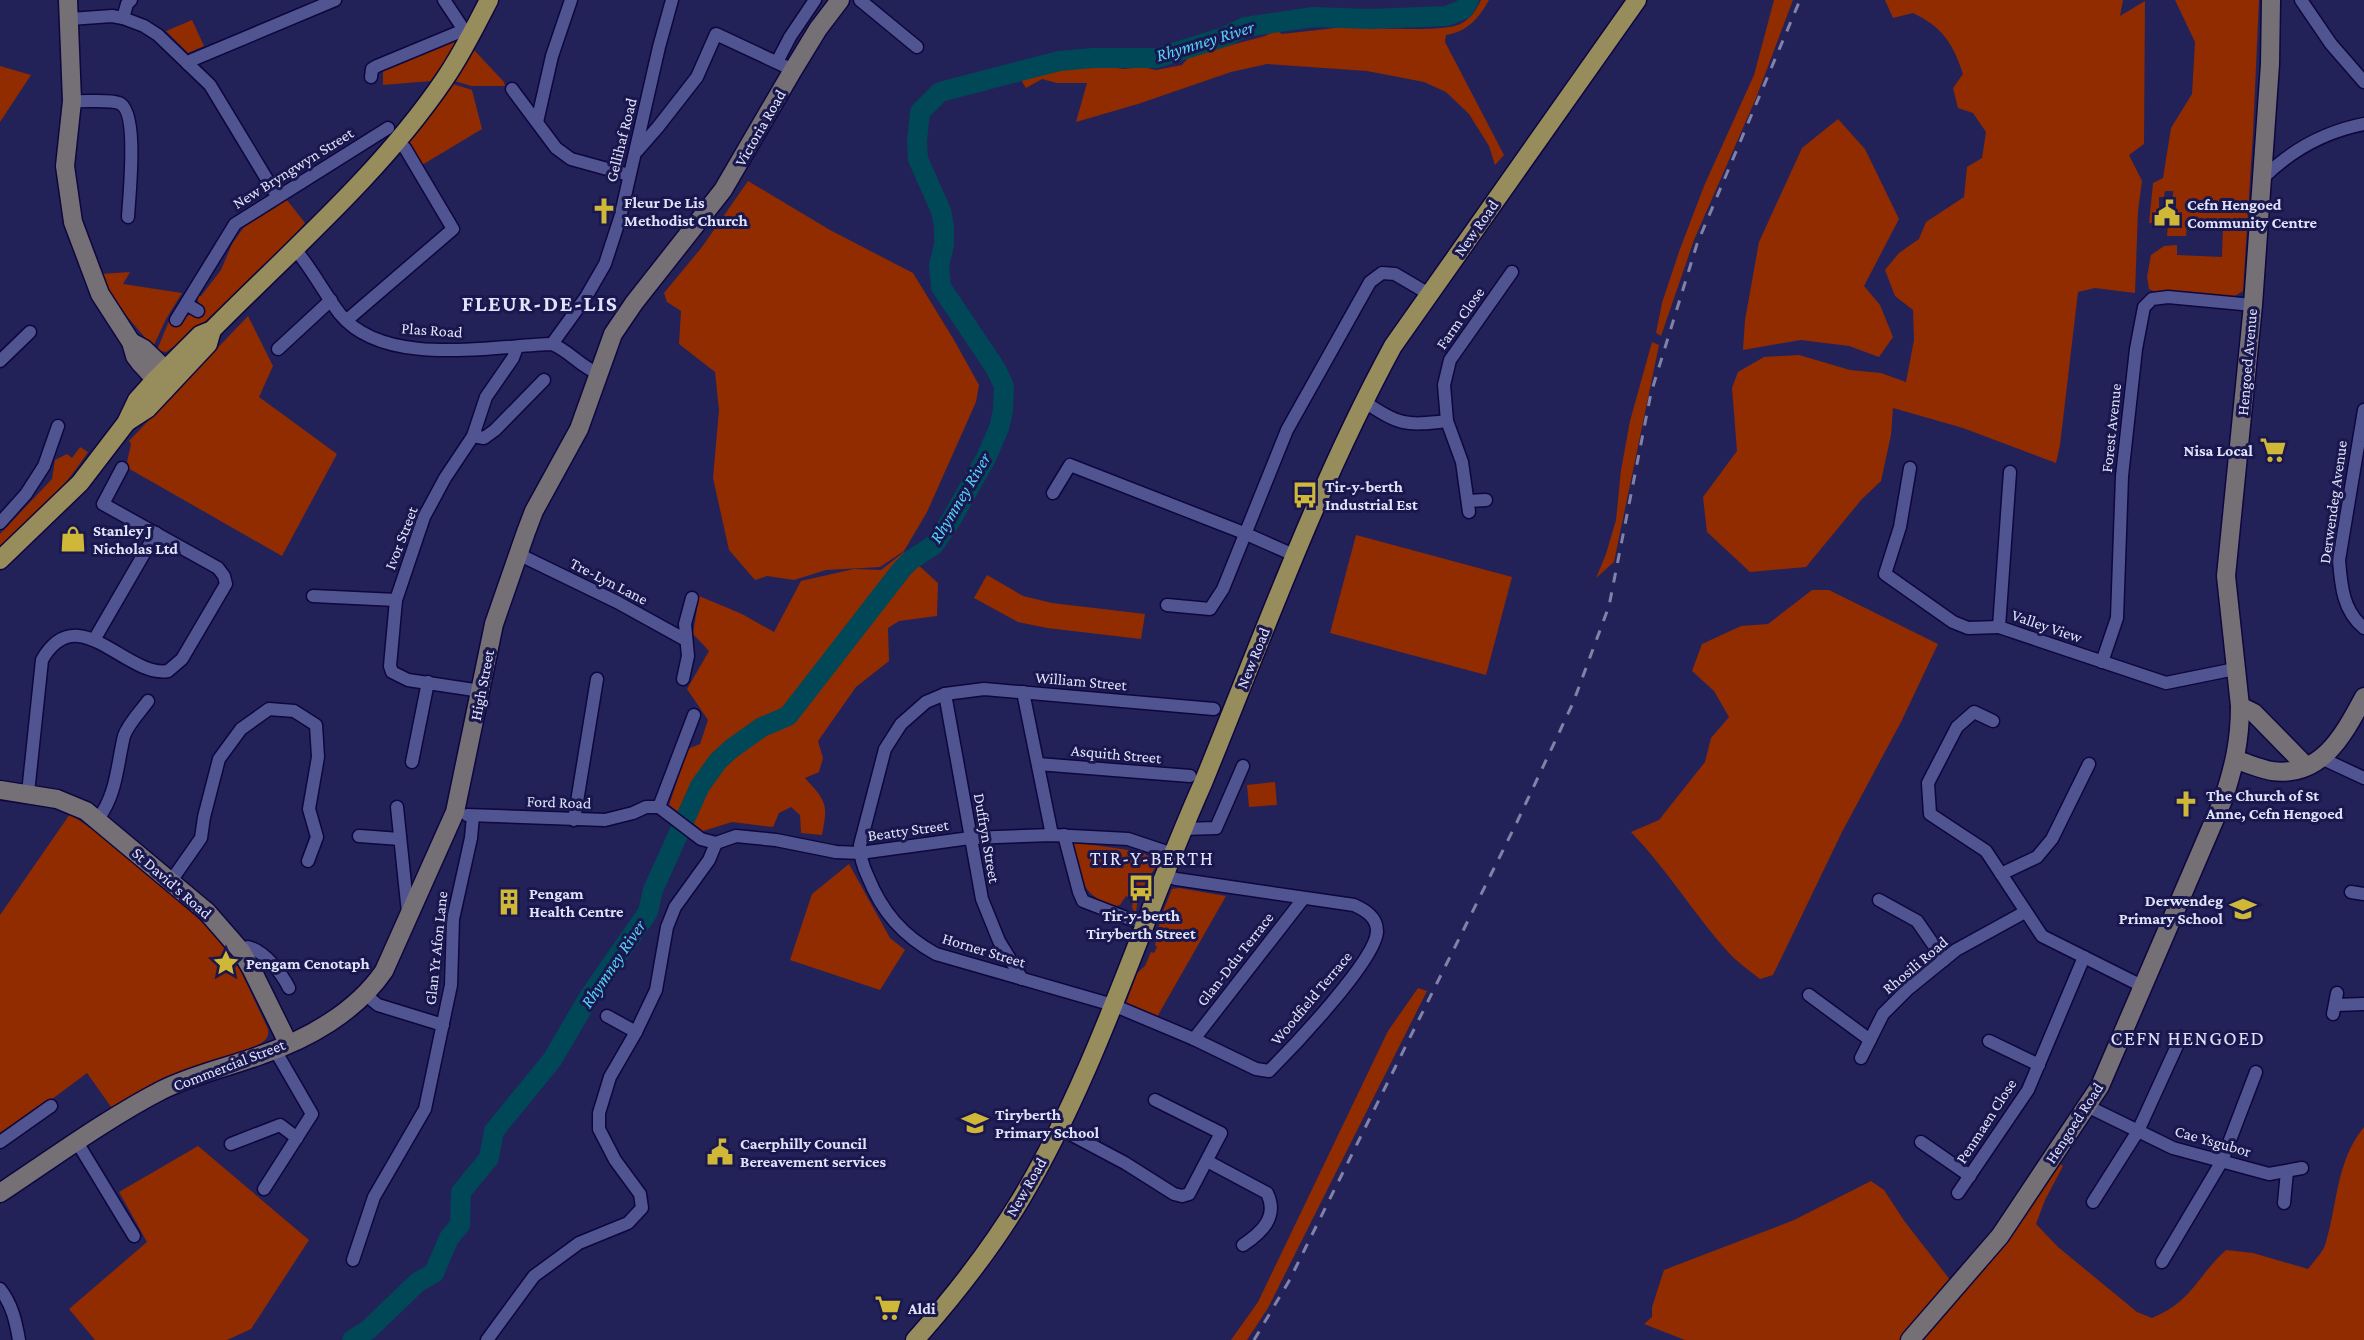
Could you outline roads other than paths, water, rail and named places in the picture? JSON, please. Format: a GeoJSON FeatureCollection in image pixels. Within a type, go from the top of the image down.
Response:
{"type":"FeatureCollection","features":[{"type":"Feature","properties":{"kind":"main road"},"geometry":{"type":"LineString","coordinates":[[68,0],[72,101],[65,166],[73,222],[100,294],[131,342],[135,356],[165,380]]}},
{"type":"Feature","properties":{"kind":"main road"},"geometry":{"type":"LineString","coordinates":[[0,560],[80,483],[126,423],[147,409],[165,380],[208,344],[212,330],[296,249],[415,119],[444,79],[468,31],[489,0]]}},
{"type":"Feature","properties":{"kind":"main road","name":"Victoria Road"},"geometry":{"type":"LineString","coordinates":[[600,374],[613,334],[634,303],[723,190],[785,66],[840,0]]}},
{"type":"Feature","properties":{"kind":"main road","name":"New Road"},"geometry":{"type":"LineString","coordinates":[[915,1340],[984,1256],[1021,1198],[1059,1128],[1113,1005],[1324,483],[1363,401],[1393,346],[1637,0]]}},
{"type":"Feature","properties":{"kind":"main road","name":"Hengoed Avenue"},"geometry":{"type":"LineString","coordinates":[[2240,706],[2226,576],[2253,305],[2270,64],[2271,0]]}},
{"type":"Feature","properties":{"kind":"main road","name":"High Street"},"geometry":{"type":"LineString","coordinates":[[366,995],[384,971],[408,918],[464,814],[481,691],[495,624],[534,511],[579,429],[600,374]]}},
{"type":"Feature","properties":{"kind":"main road"},"geometry":{"type":"LineString","coordinates":[[2236,760],[2272,771],[2290,770],[2314,762],[2334,748],[2364,698]]}},
{"type":"Feature","properties":{"kind":"main road"},"geometry":{"type":"LineString","coordinates":[[2240,706],[2254,713],[2314,762]]}},
{"type":"Feature","properties":{"kind":"main road","name":"Hengoed Road"},"geometry":{"type":"LineString","coordinates":[[1910,1340],[2000,1236],[2100,1086],[2223,800],[2236,760],[2240,732],[2240,706]]}},
{"type":"Feature","properties":{"kind":"main road","name":"St David's Road"},"geometry":{"type":"LineString","coordinates":[[0,790],[57,799],[74,805],[98,819],[207,912],[241,951],[252,970],[282,1047]]}},
{"type":"Feature","properties":{"kind":"main road","name":"Commercial Street"},"geometry":{"type":"LineString","coordinates":[[0,1193],[162,1090],[282,1047],[332,1021],[366,995]]}},
{"type":"Feature","properties":{"kind":"street"},"geometry":{"type":"LineString","coordinates":[[123,18],[127,4],[131,0]]}},
{"type":"Feature","properties":{"kind":"street"},"geometry":{"type":"LineString","coordinates":[[188,63],[335,0]]}},
{"type":"Feature","properties":{"kind":"street"},"geometry":{"type":"LineString","coordinates":[[371,77],[372,69],[377,66],[468,31],[444,0]]}},
{"type":"Feature","properties":{"kind":"street"},"geometry":{"type":"LineString","coordinates":[[537,122],[552,56],[571,0]]}},
{"type":"Feature","properties":{"kind":"street","name":"Gellihaf Road"},"geometry":{"type":"LineString","coordinates":[[552,344],[586,297],[605,264],[620,218],[672,0]]}},
{"type":"Feature","properties":{"kind":"street"},"geometry":{"type":"LineString","coordinates":[[635,152],[697,77],[716,34],[785,66],[790,37],[815,0]]}},
{"type":"Feature","properties":{"kind":"street"},"geometry":{"type":"LineString","coordinates":[[861,0],[917,47]]}},
{"type":"Feature","properties":{"kind":"street"},"geometry":{"type":"LineString","coordinates":[[2301,0],[2331,44],[2364,82]]}},
{"type":"Feature","properties":{"kind":"street"},"geometry":{"type":"LineString","coordinates":[[70,18],[112,16],[123,18],[144,26],[158,35],[210,85],[277,196]]}},
{"type":"Feature","properties":{"kind":"street"},"geometry":{"type":"LineString","coordinates":[[512,89],[556,148],[574,161],[629,175]]}},
{"type":"Feature","properties":{"kind":"street"},"geometry":{"type":"LineString","coordinates":[[72,101],[119,103],[130,117],[131,161],[128,217]]}},
{"type":"Feature","properties":{"kind":"street"},"geometry":{"type":"LineString","coordinates":[[2262,179],[2292,153],[2321,136],[2364,124]]}},
{"type":"Feature","properties":{"kind":"street","name":"New Bryngwyn Street"},"geometry":{"type":"LineString","coordinates":[[176,320],[234,224],[388,129]]}},
{"type":"Feature","properties":{"kind":"street"},"geometry":{"type":"LineString","coordinates":[[347,320],[453,229],[405,148]]}},
{"type":"Feature","properties":{"kind":"street","name":"Plas Road"},"geometry":{"type":"LineString","coordinates":[[296,249],[341,315],[373,339],[414,348],[451,350],[552,344]]}},
{"type":"Feature","properties":{"kind":"street","name":"Farm Close"},"geometry":{"type":"LineString","coordinates":[[1486,500],[1469,506],[1462,462],[1447,422],[1444,385],[1450,360],[1512,272]]}},
{"type":"Feature","properties":{"kind":"street"},"geometry":{"type":"LineString","coordinates":[[1167,605],[1210,609],[1223,589],[1287,430],[1370,282],[1382,273],[1395,274],[1429,294]]}},
{"type":"Feature","properties":{"kind":"street","name":"Forest Avenue"},"geometry":{"type":"LineString","coordinates":[[2102,662],[2117,618],[2122,476],[2136,349],[2144,306],[2152,299],[2168,297],[2253,305]]}},
{"type":"Feature","properties":{"kind":"street"},"geometry":{"type":"LineString","coordinates":[[278,349],[331,300]]}},
{"type":"Feature","properties":{"kind":"street"},"geometry":{"type":"LineString","coordinates":[[186,304],[198,311]]}},
{"type":"Feature","properties":{"kind":"street"},"geometry":{"type":"LineString","coordinates":[[0,361],[30,332]]}},
{"type":"Feature","properties":{"kind":"street"},"geometry":{"type":"LineString","coordinates":[[552,344],[562,348],[590,371],[600,374]]}},
{"type":"Feature","properties":{"kind":"street","name":"Ivor Street"},"geometry":{"type":"LineString","coordinates":[[481,691],[408,680],[392,672],[390,666],[396,600],[424,517],[472,436],[486,397],[513,358],[517,347]]}},
{"type":"Feature","properties":{"kind":"street"},"geometry":{"type":"LineString","coordinates":[[472,436],[484,438],[495,430],[544,380]]}},
{"type":"Feature","properties":{"kind":"street"},"geometry":{"type":"LineString","coordinates":[[1363,401],[1392,420],[1413,425],[1447,422]]}},
{"type":"Feature","properties":{"kind":"street","name":"Derwendeg Avenue"},"geometry":{"type":"LineString","coordinates":[[2364,410],[2339,561],[2340,580],[2348,610],[2355,621],[2364,628]]}},
{"type":"Feature","properties":{"kind":"street"},"geometry":{"type":"LineString","coordinates":[[0,524],[26,494],[44,466],[58,426]]}},
{"type":"Feature","properties":{"kind":"street"},"geometry":{"type":"LineString","coordinates":[[1053,493],[1070,465],[1244,533],[1296,556]]}},
{"type":"Feature","properties":{"kind":"street"},"geometry":{"type":"LineString","coordinates":[[28,793],[42,660],[52,647],[64,638],[80,636],[94,639],[149,669],[168,671],[182,659],[225,588],[224,576],[218,568],[103,504],[122,468]]}},
{"type":"Feature","properties":{"kind":"street"},"geometry":{"type":"LineString","coordinates":[[1910,468],[1900,527],[1885,574],[1953,622],[1968,628],[1999,627]]}},
{"type":"Feature","properties":{"kind":"street","name":"Valley View"},"geometry":{"type":"LineString","coordinates":[[2010,472],[1999,627],[2166,683],[2235,669]]}},
{"type":"Feature","properties":{"kind":"street"},"geometry":{"type":"LineString","coordinates":[[94,639],[156,533]]}},
{"type":"Feature","properties":{"kind":"street","name":"Tre-Lyn Lane"},"geometry":{"type":"LineString","coordinates":[[518,554],[684,639]]}},
{"type":"Feature","properties":{"kind":"street"},"geometry":{"type":"LineString","coordinates":[[313,596],[396,600]]}},
{"type":"Feature","properties":{"kind":"street"},"geometry":{"type":"LineString","coordinates":[[682,679],[688,656],[684,639],[685,624],[692,598]]}},
{"type":"Feature","properties":{"kind":"street"},"geometry":{"type":"LineString","coordinates":[[574,820],[597,679]]}},
{"type":"Feature","properties":{"kind":"street"},"geometry":{"type":"LineString","coordinates":[[412,762],[428,682]]}},
{"type":"Feature","properties":{"kind":"street","name":"William Street"},"geometry":{"type":"LineString","coordinates":[[945,694],[984,689],[1214,710]]}},
{"type":"Feature","properties":{"kind":"street"},"geometry":{"type":"LineString","coordinates":[[1023,692],[1038,764],[1058,835],[1083,901],[1132,920]]}},
{"type":"Feature","properties":{"kind":"street"},"geometry":{"type":"LineString","coordinates":[[860,853],[872,795],[885,749],[901,724],[913,712],[926,702],[945,694]]}},
{"type":"Feature","properties":{"kind":"street","name":"Duffryn Street"},"geometry":{"type":"LineString","coordinates":[[945,694],[977,880],[987,916],[1022,979]]}},
{"type":"Feature","properties":{"kind":"street"},"geometry":{"type":"LineString","coordinates":[[98,819],[106,808],[117,777],[125,734],[148,701]]}},
{"type":"Feature","properties":{"kind":"street"},"geometry":{"type":"LineString","coordinates":[[171,880],[201,838],[219,759],[241,729],[269,709],[294,711],[316,725],[318,757],[309,809],[317,837],[308,861]]}},
{"type":"Feature","properties":{"kind":"street"},"geometry":{"type":"LineString","coordinates":[[1993,721],[1974,712],[1957,727],[1928,783],[1930,814],[1986,851],[2042,936],[2142,986]]}},
{"type":"Feature","properties":{"kind":"street"},"geometry":{"type":"LineString","coordinates":[[662,810],[694,715]]}},
{"type":"Feature","properties":{"kind":"street"},"geometry":{"type":"LineString","coordinates":[[2314,762],[2364,778]]}},
{"type":"Feature","properties":{"kind":"street","name":"Asquith Street"},"geometry":{"type":"LineString","coordinates":[[1038,764],[1190,776]]}},
{"type":"Feature","properties":{"kind":"street"},"geometry":{"type":"LineString","coordinates":[[2001,874],[2037,857],[2052,839],[2090,764]]}},
{"type":"Feature","properties":{"kind":"street"},"geometry":{"type":"LineString","coordinates":[[1183,829],[1216,828],[1243,766]]}},
{"type":"Feature","properties":{"kind":"street"},"geometry":{"type":"LineString","coordinates":[[397,807],[408,918]]}},
{"type":"Feature","properties":{"kind":"street","name":"Ford Road"},"geometry":{"type":"LineString","coordinates":[[464,814],[605,820],[646,807],[662,810]]}},
{"type":"Feature","properties":{"kind":"street","name":"Beatty Street"},"geometry":{"type":"LineString","coordinates":[[662,810],[701,839],[716,843],[736,836],[776,840],[836,852],[860,853],[970,838],[1058,835],[1128,839],[1173,854]]}},
{"type":"Feature","properties":{"kind":"street","name":"Glan Yr Afon Lane"},"geometry":{"type":"LineString","coordinates":[[353,1260],[374,1197],[425,1109],[451,985],[453,920],[471,838],[464,814]]}},
{"type":"Feature","properties":{"kind":"street"},"geometry":{"type":"LineString","coordinates":[[359,836],[400,839]]}},
{"type":"Feature","properties":{"kind":"street"},"geometry":{"type":"LineString","coordinates":[[487,1340],[534,1276],[579,1243],[628,1222],[642,1208],[640,1194],[615,1160],[599,1129],[599,1113],[610,1077],[636,1032],[656,990],[667,927],[675,907],[709,860],[716,843]]}},
{"type":"Feature","properties":{"kind":"street","name":"Horner Street"},"geometry":{"type":"LineString","coordinates":[[860,853],[879,901],[899,928],[916,943],[936,954],[956,961],[1113,1005]]}},
{"type":"Feature","properties":{"kind":"street","name":"Woodfield Terrace"},"geometry":{"type":"LineString","coordinates":[[1113,1005],[1256,1069],[1269,1071],[1348,982],[1370,953],[1375,942],[1376,922],[1354,905],[1303,899],[1164,875]]}},
{"type":"Feature","properties":{"kind":"street","name":"Glan-Ddu Terrace"},"geometry":{"type":"LineString","coordinates":[[1194,1040],[1303,899]]}},
{"type":"Feature","properties":{"kind":"street"},"geometry":{"type":"LineString","coordinates":[[1879,900],[1917,921],[1944,960]]}},
{"type":"Feature","properties":{"kind":"street","name":"Rhosili Road"},"geometry":{"type":"LineString","coordinates":[[1861,1058],[1883,1014],[1908,989],[1956,950],[2025,912]]}},
{"type":"Feature","properties":{"kind":"street"},"geometry":{"type":"LineString","coordinates":[[241,951],[248,947],[257,950],[283,976],[289,988]]}},
{"type":"Feature","properties":{"kind":"street","name":"Penmaen Close"},"geometry":{"type":"LineString","coordinates":[[1958,1193],[2028,1090],[2085,957]]}},
{"type":"Feature","properties":{"kind":"street"},"geometry":{"type":"LineString","coordinates":[[366,995],[378,1005],[443,1025]]}},
{"type":"Feature","properties":{"kind":"street"},"geometry":{"type":"LineString","coordinates":[[1809,995],[1870,1040]]}},
{"type":"Feature","properties":{"kind":"street"},"geometry":{"type":"LineString","coordinates":[[2335,1004],[2364,1004]]}},
{"type":"Feature","properties":{"kind":"street"},"geometry":{"type":"LineString","coordinates":[[607,1016],[636,1032]]}},
{"type":"Feature","properties":{"kind":"street"},"geometry":{"type":"LineString","coordinates":[[2093,1202],[2138,1131],[2181,1037]]}},
{"type":"Feature","properties":{"kind":"street","name":"Penmaen Close"},"geometry":{"type":"LineString","coordinates":[[1989,1041],[2039,1065]]}},
{"type":"Feature","properties":{"kind":"street"},"geometry":{"type":"LineString","coordinates":[[264,1189],[312,1114],[282,1047]]}},
{"type":"Feature","properties":{"kind":"street"},"geometry":{"type":"LineString","coordinates":[[2162,1262],[2223,1161],[2256,1072]]}},
{"type":"Feature","properties":{"kind":"street"},"geometry":{"type":"LineString","coordinates":[[1059,1128],[1125,1162],[1174,1194],[1182,1196],[1189,1194],[1221,1133],[1155,1100]]}},
{"type":"Feature","properties":{"kind":"street"},"geometry":{"type":"LineString","coordinates":[[0,1142],[51,1106]]}},
{"type":"Feature","properties":{"kind":"street","name":"Cae Ysgubor"},"geometry":{"type":"LineString","coordinates":[[2087,1106],[2173,1148],[2269,1174],[2302,1168]]}},
{"type":"Feature","properties":{"kind":"street"},"geometry":{"type":"LineString","coordinates":[[231,1144],[280,1125],[297,1138]]}},
{"type":"Feature","properties":{"kind":"street"},"geometry":{"type":"LineString","coordinates":[[77,1142],[134,1236]]}},
{"type":"Feature","properties":{"kind":"street"},"geometry":{"type":"LineString","coordinates":[[1921,1142],[1970,1176]]}},
{"type":"Feature","properties":{"kind":"street"},"geometry":{"type":"LineString","coordinates":[[1207,1161],[1267,1193],[1270,1198],[1271,1214],[1265,1227],[1259,1235],[1243,1245]]}},
{"type":"Feature","properties":{"kind":"street"},"geometry":{"type":"LineString","coordinates":[[2284,1203],[2287,1171]]}},
{"type":"Feature","properties":{"kind":"street"},"geometry":{"type":"LineString","coordinates":[[0,1289],[6,1296],[15,1317],[19,1340]]}},
{"type":"Feature","properties":{"kind":"waterway","name":"Rhymney River"},"geometry":{"type":"LineString","coordinates":[[352,1340],[368,1330],[418,1282],[434,1273],[449,1238],[460,1225],[461,1192],[489,1158],[494,1131],[552,1060],[589,997],[648,912],[653,890],[700,786],[718,761],[731,749],[762,727],[788,716],[902,569],[934,545],[986,458],[999,428],[1003,410],[1004,386],[996,369],[941,287],[939,265],[944,245],[944,226],[941,211],[918,159],[920,112],[940,92],[1059,61],[1093,58],[1157,58],[1227,36],[1245,27],[1313,17],[1369,19],[1447,16],[1464,9],[1469,0]]}},
{"type":"Feature","properties":{"kind":"railway"},"geometry":{"type":"LineString","coordinates":[[1254,1340],[1289,1281],[1517,822],[1573,703],[1609,606],[1651,393],[1697,244],[1800,0]]}},
{"type":"Feature","properties":{"kind":"place","name":"Fleur De Lis Methodist Church"},"geometry":{"type":"Point","coordinates":[604,211]}},
{"type":"Feature","properties":{"kind":"place","name":"Cefn Hengoed Community Centre"},"geometry":{"type":"Point","coordinates":[2167,213]}},
{"type":"Feature","properties":{"kind":"place","name":"Nisa Local"},"geometry":{"type":"Point","coordinates":[2273,450]}},
{"type":"Feature","properties":{"kind":"place","name":"Tir-y-berth Industrial Est"},"geometry":{"type":"Point","coordinates":[1305,495]}},
{"type":"Feature","properties":{"kind":"place","name":"Stanley J Nicholas Ltd"},"geometry":{"type":"Point","coordinates":[73,539]}},
{"type":"Feature","properties":{"kind":"place","name":"The Church of St Anne, Cefn Hengoed"},"geometry":{"type":"Point","coordinates":[2186,804]}},
{"type":"Feature","properties":{"kind":"place","name":"Tir-y-berth Tiryberth Street"},"geometry":{"type":"Point","coordinates":[1141,888]}},
{"type":"Feature","properties":{"kind":"place","name":"Pengam Health Centre"},"geometry":{"type":"Point","coordinates":[509,902]}},
{"type":"Feature","properties":{"kind":"place","name":"Derwendeg Primary School"},"geometry":{"type":"Point","coordinates":[2243,909]}},
{"type":"Feature","properties":{"kind":"place","name":"Pengam Cenotaph"},"geometry":{"type":"Point","coordinates":[226,963]}},
{"type":"Feature","properties":{"kind":"place","name":"Tiryberth Primary School"},"geometry":{"type":"Point","coordinates":[975,1123]}},
{"type":"Feature","properties":{"kind":"place","name":"Caerphilly Council Bereavement services"},"geometry":{"type":"Point","coordinates":[720,1152]}},
{"type":"Feature","properties":{"kind":"place","name":"Aldi"},"geometry":{"type":"Point","coordinates":[888,1308]}},
{"type":"Feature","properties":{"kind":"district","name":"FLEUR-DE-LIS"},"geometry":{"type":"Point","coordinates":[540,303]}},
{"type":"Feature","properties":{"kind":"district","name":"TIR-Y-BERTH"},"geometry":{"type":"Point","coordinates":[1152,858]}},
{"type":"Feature","properties":{"kind":"district","name":"CEFN HENGOED"},"geometry":{"type":"Point","coordinates":[2188,1038]}}]}
